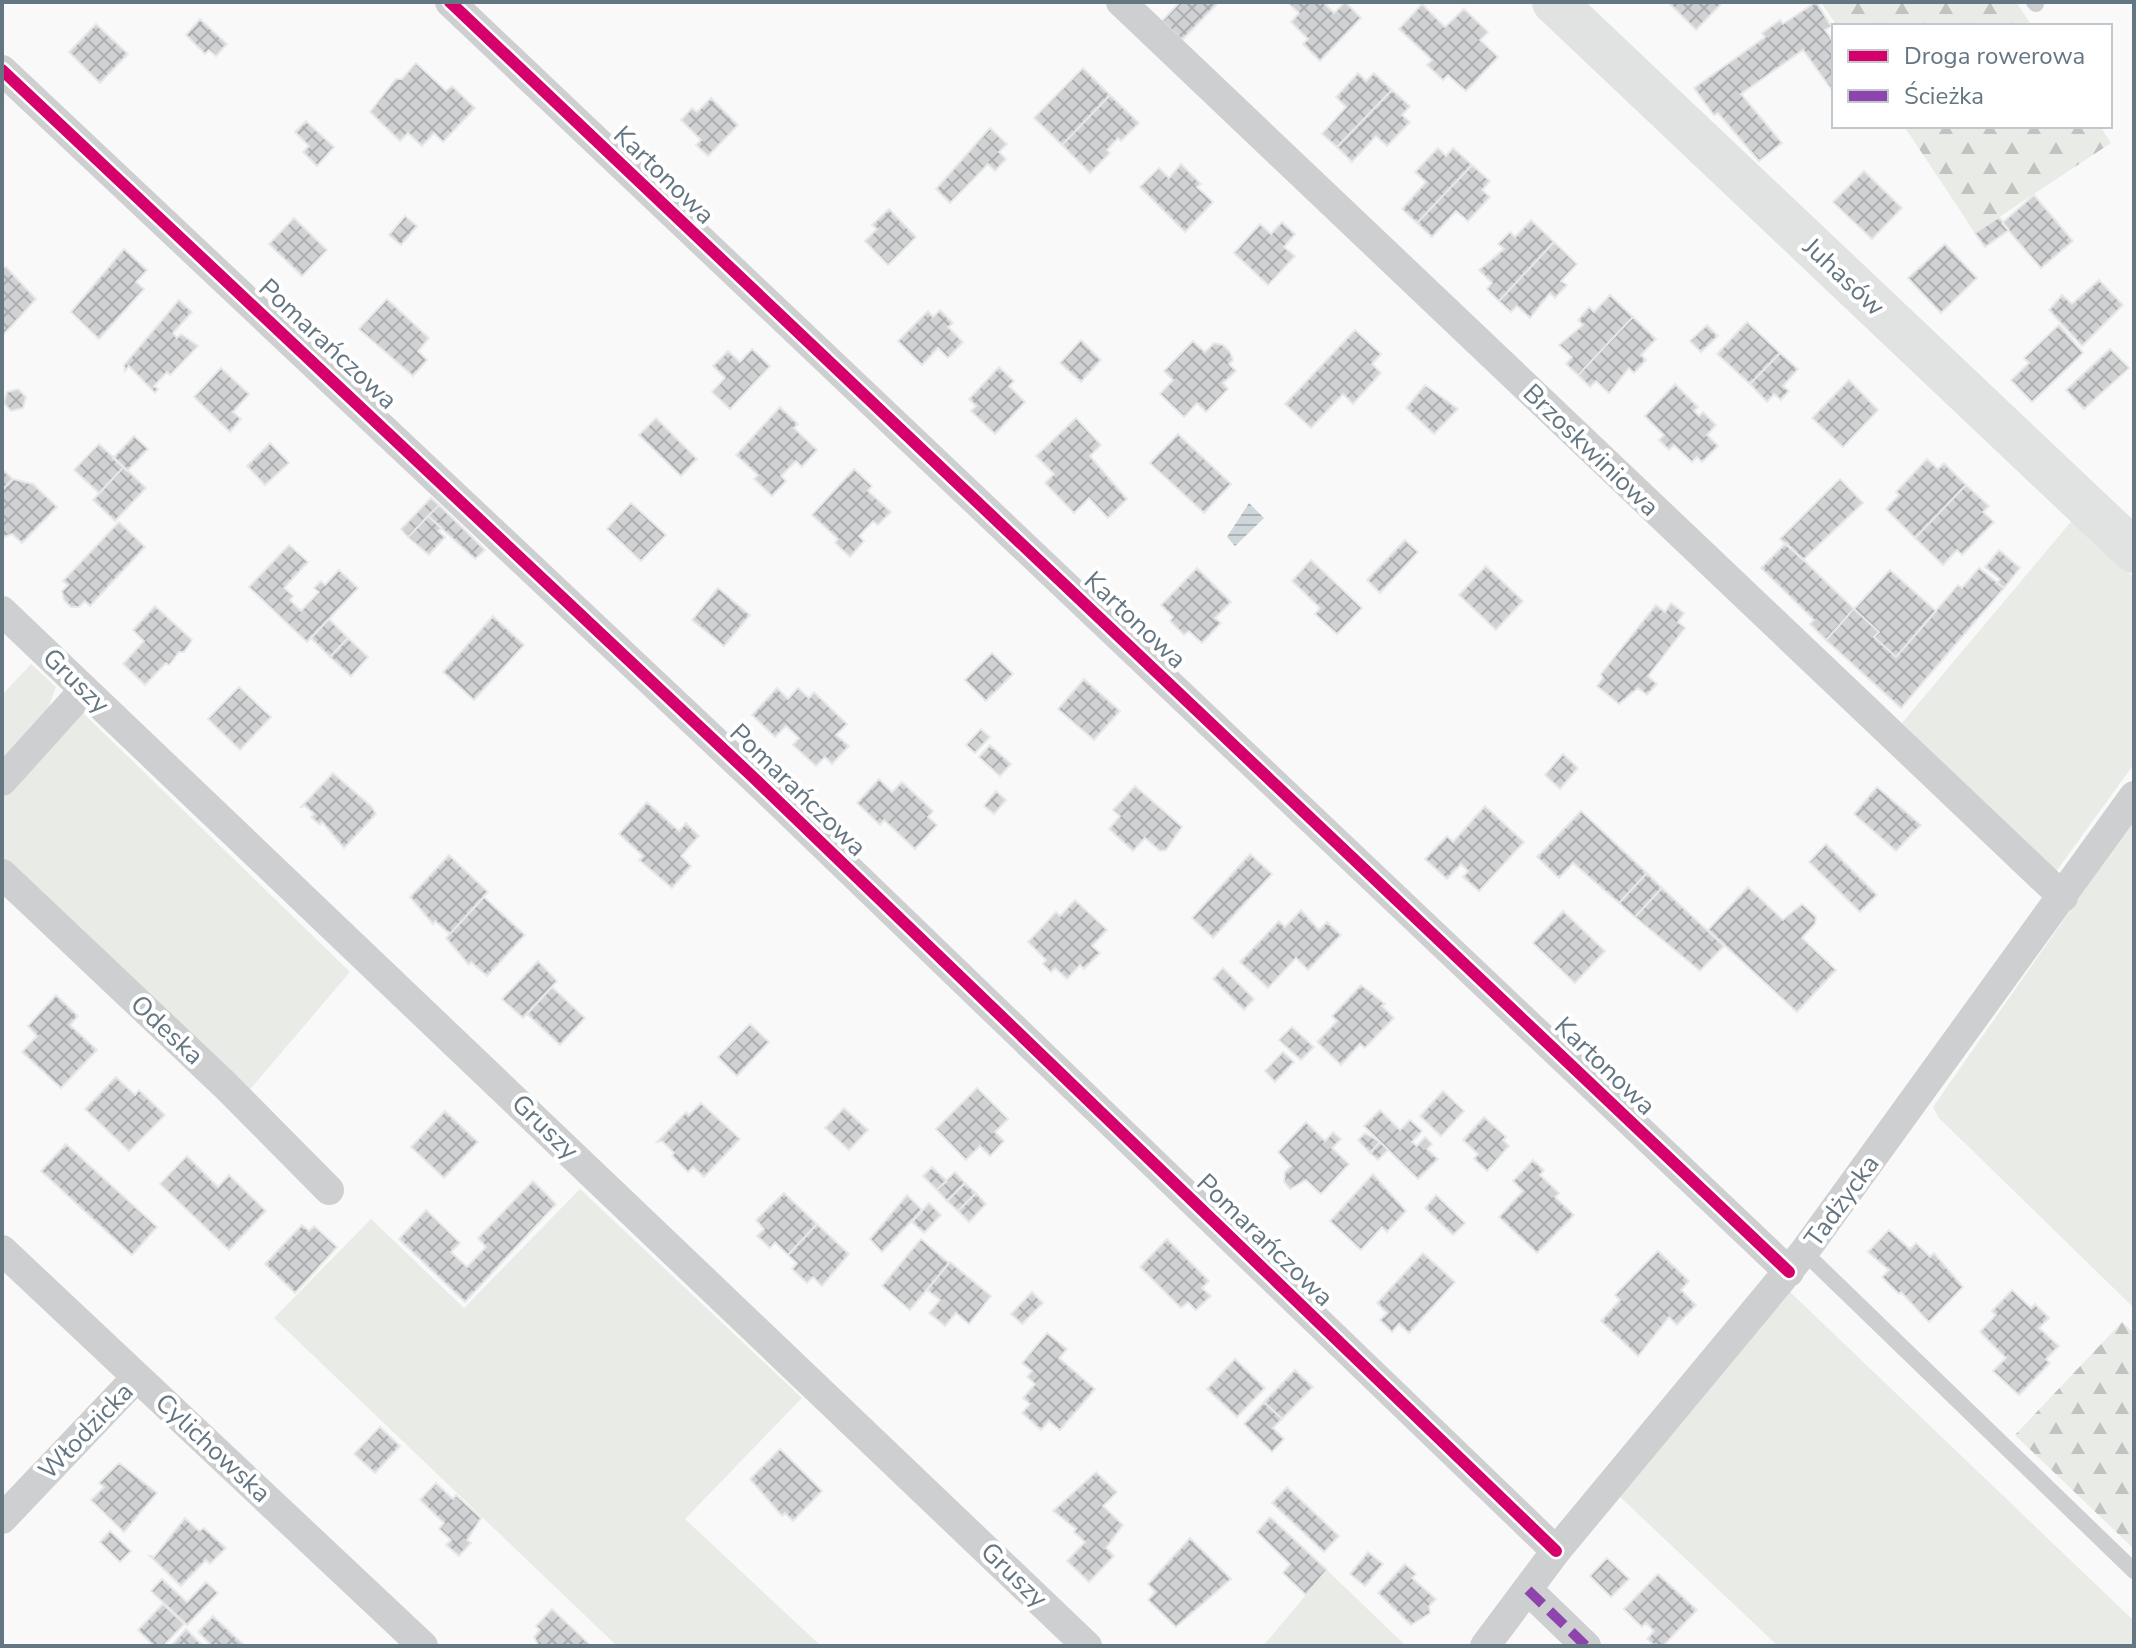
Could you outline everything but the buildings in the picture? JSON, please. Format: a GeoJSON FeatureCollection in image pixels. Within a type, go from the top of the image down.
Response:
{"type":"FeatureCollection","features":[{"type":"Feature","properties":{"kind":"street","name":"Kartonowa"},"geometry":{"type":"LineString","coordinates":[[450,2],[1796,1262]]}},
{"type":"Feature","properties":{"kind":"street","name":"Brzoskwiniowa"},"geometry":{"type":"LineString","coordinates":[[1121,2],[2063,897]]}},
{"type":"Feature","properties":{"kind":"street","name":"Juhasów"},"geometry":{"type":"LineString","coordinates":[[1554,2],[2134,551]]}},
{"type":"Feature","properties":{"kind":"street","name":"Pomarańczowa"},"geometry":{"type":"LineString","coordinates":[[2,70],[404,445],[938,953],[1556,1551]]}},
{"type":"Feature","properties":{"kind":"street","name":"Gruszy"},"geometry":{"type":"LineString","coordinates":[[2,611],[1087,1646]]}},
{"type":"Feature","properties":{"kind":"street"},"geometry":{"type":"LineString","coordinates":[[2,781],[84,690]]}},
{"type":"Feature","properties":{"kind":"street","name":"Tadżycka"},"geometry":{"type":"LineString","coordinates":[[1485,1646],[1556,1551],[1796,1262],[2134,796]]}},
{"type":"Feature","properties":{"kind":"street","name":"Odeska"},"geometry":{"type":"LineString","coordinates":[[2,874],[225,1085],[329,1190]]}},
{"type":"Feature","properties":{"kind":"street","name":"Cylichowska"},"geometry":{"type":"LineString","coordinates":[[2,1250],[423,1646]]}},
{"type":"Feature","properties":{"kind":"street","name":"Włodzicka"},"geometry":{"type":"LineString","coordinates":[[2,1519],[137,1377]]}},
{"type":"Feature","properties":{"kind":"street"},"geometry":{"type":"LineString","coordinates":[[1528,1590],[1586,1646]]}},
{"type":"Feature","properties":{"kind":"lane","name":"Kartonowa"},"geometry":{"type":"LineString","coordinates":[[1796,1262],[2134,1571]]}},
{"type":"Feature","properties":{"kind":"green space"},"geometry":{"type":"Polygon","coordinates":[[[1821,2],[2016,2],[2031,24],[1836,24],[1821,2]]]}},
{"type":"Feature","properties":{"kind":"green space"},"geometry":{"type":"Polygon","coordinates":[[[1905,128],[2101,128],[2111,143],[1975,233],[1905,128]]]}},
{"type":"Feature","properties":{"kind":"green space"},"geometry":{"type":"Polygon","coordinates":[[[2074,518],[2134,578],[2134,764],[2055,873],[1902,723],[2074,518]]]}},
{"type":"Feature","properties":{"kind":"green space"},"geometry":{"type":"Polygon","coordinates":[[[31,664],[56,687],[45,717],[2,768],[2,695],[31,664]]]}},
{"type":"Feature","properties":{"kind":"green space"},"geometry":{"type":"Polygon","coordinates":[[[81,711],[350,972],[247,1093],[2,857],[2,799],[81,711]]]}},
{"type":"Feature","properties":{"kind":"green space"},"geometry":{"type":"Polygon","coordinates":[[[2134,819],[2134,1308],[1939,1118],[1933,1107],[2134,819]]]}},
{"type":"Feature","properties":{"kind":"green space"},"geometry":{"type":"Polygon","coordinates":[[[580,1189],[802,1398],[685,1519],[821,1646],[617,1646],[274,1318],[371,1219],[464,1308],[580,1189]]]}},
{"type":"Feature","properties":{"kind":"green space"},"geometry":{"type":"Polygon","coordinates":[[[1790,1292],[2134,1621],[2134,1646],[1778,1646],[1618,1495],[1790,1292]]]}},
{"type":"Feature","properties":{"kind":"green space"},"geometry":{"type":"Polygon","coordinates":[[[2122,1322],[2134,1333],[2134,1549],[2015,1435],[2122,1322]]]}},
{"type":"Feature","properties":{"kind":"green space"},"geometry":{"type":"Polygon","coordinates":[[[1327,1570],[1406,1646],[1263,1646],[1327,1570]]]}},
{"type":"Feature","properties":{"kind":"shaded area"},"geometry":{"type":"Polygon","coordinates":[[[1249,503],[1264,518],[1235,546],[1227,537],[1249,503]]]}},
{"type":"Feature","properties":{"kind":"marked path"},"geometry":{"type":"LineString","coordinates":[[1528,1590],[1586,1646]]}},
{"type":"Feature","properties":{"kind":"cycle path"},"geometry":{"type":"LineString","coordinates":[[450,2],[1789,1272]]}},
{"type":"Feature","properties":{"kind":"cycle path"},"geometry":{"type":"LineString","coordinates":[[2,70],[755,779],[1556,1551]]}}]}
